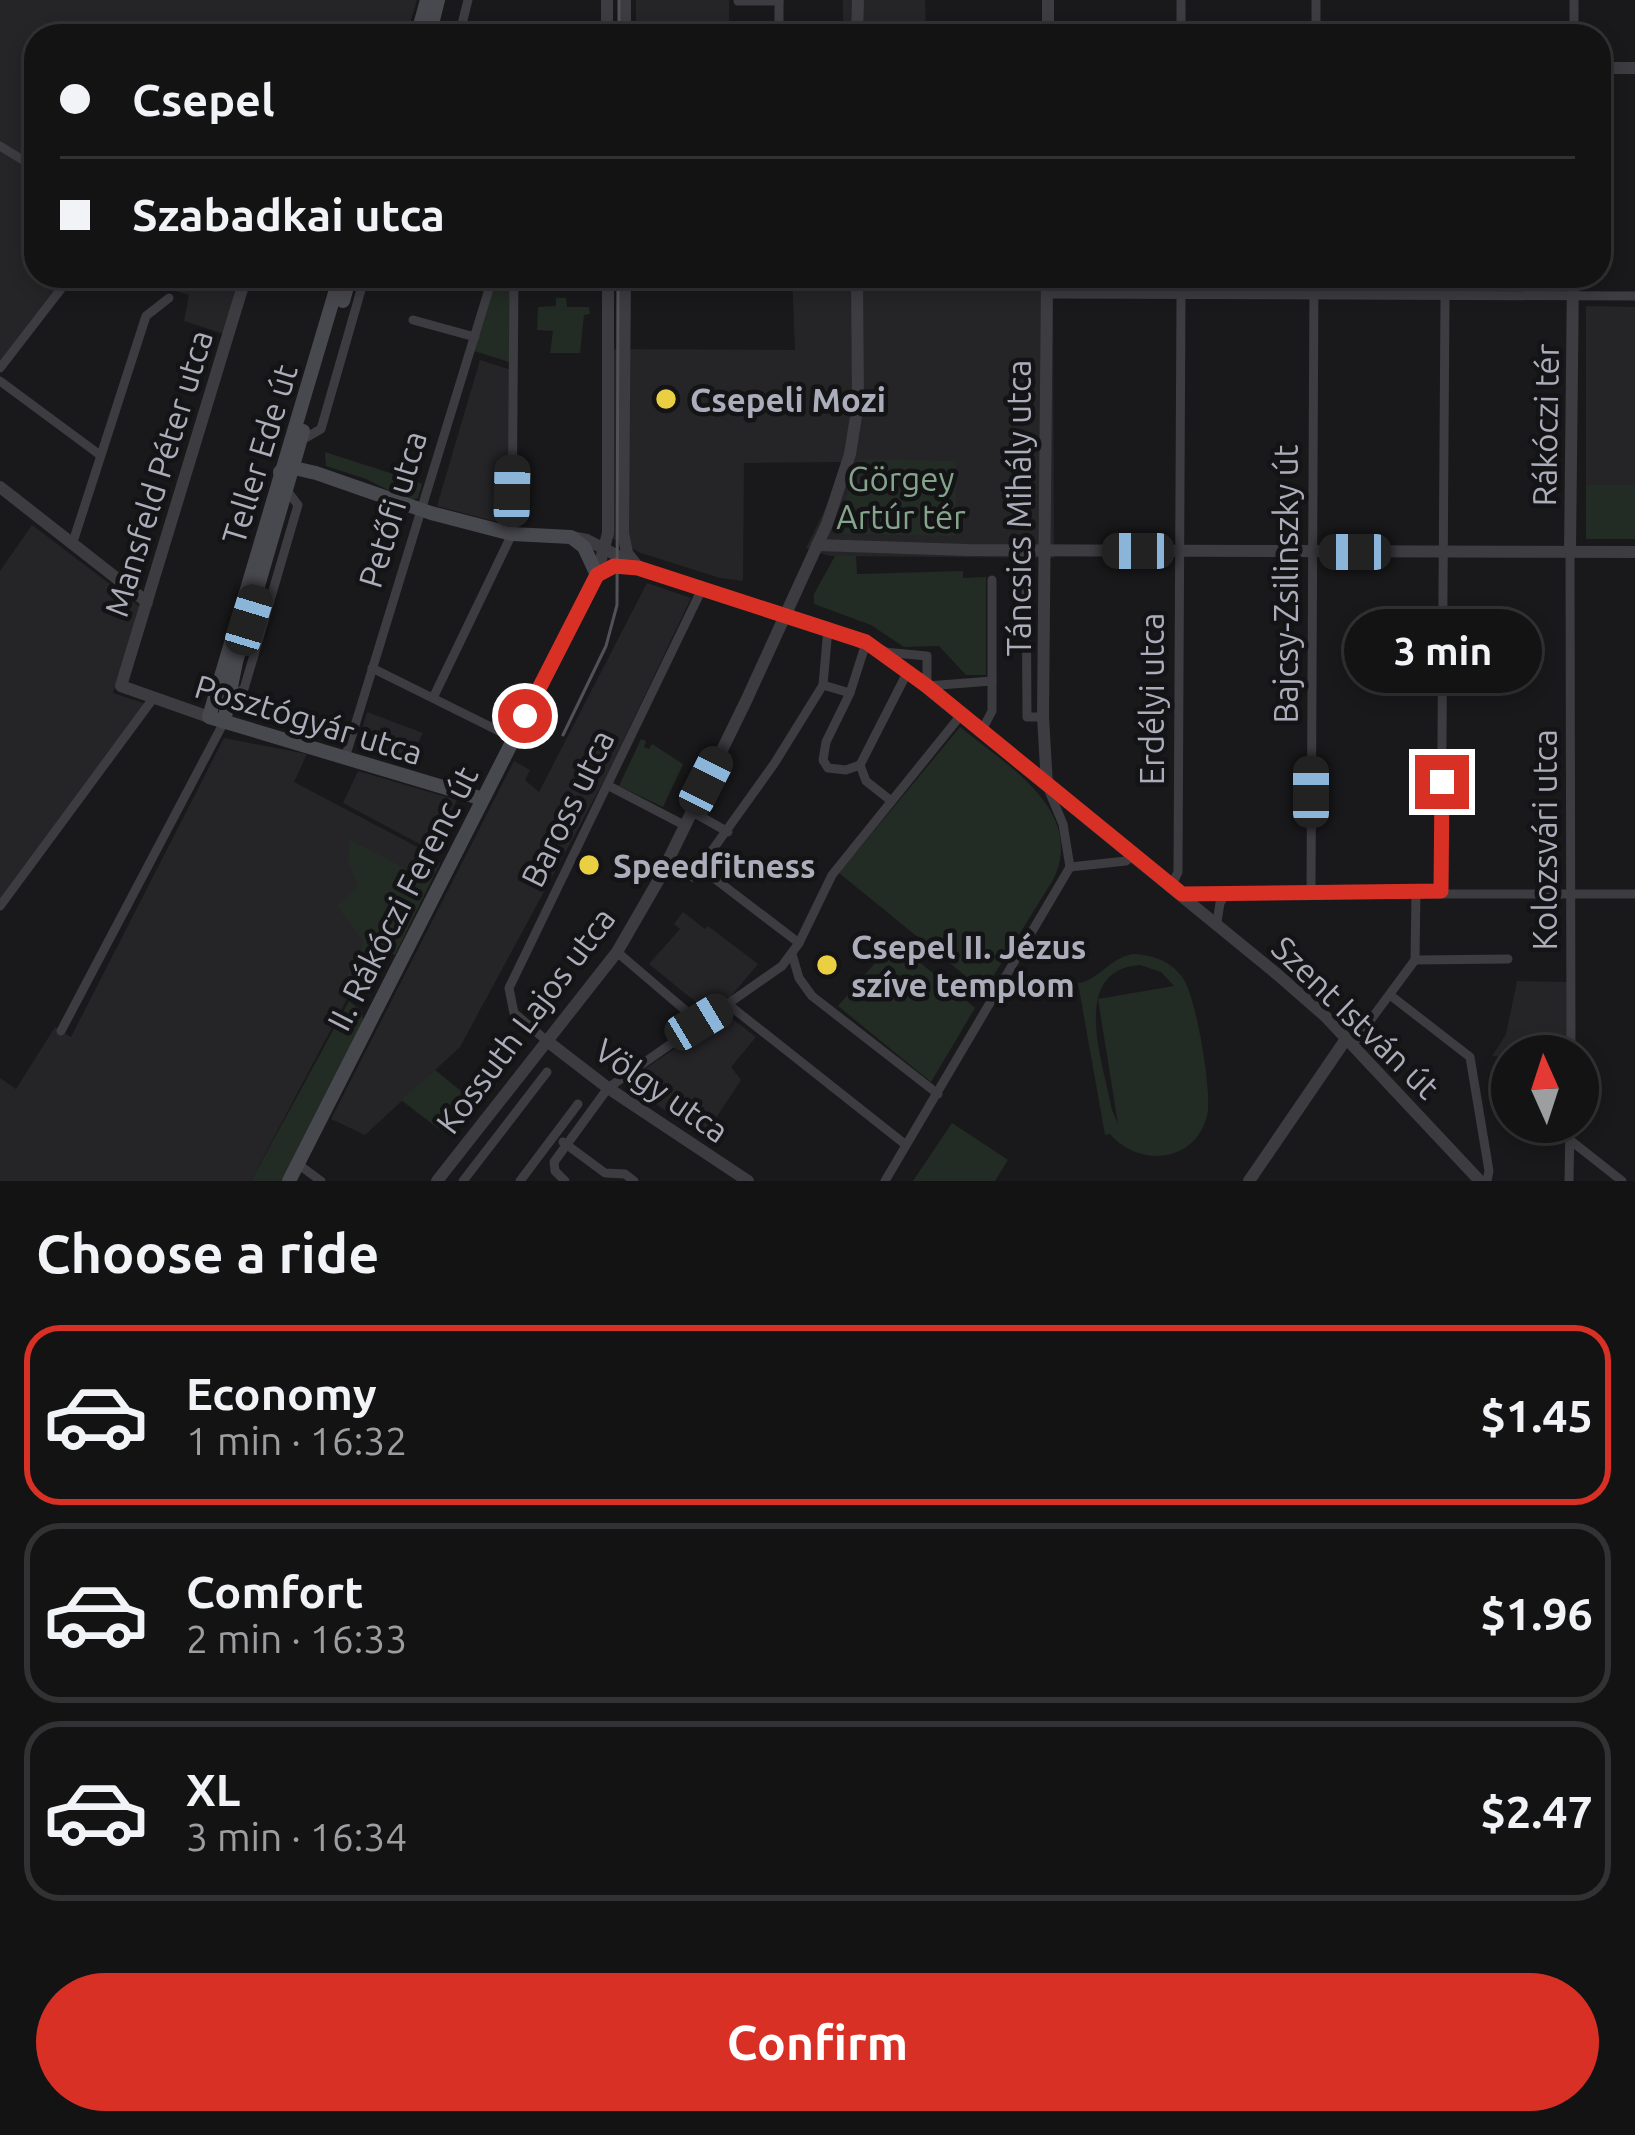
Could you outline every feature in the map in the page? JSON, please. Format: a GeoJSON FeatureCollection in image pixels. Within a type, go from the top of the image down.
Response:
{"type":"FeatureCollection","features":[{"type":"Feature","properties":{"kind":"main road","name":"Teller Ede út"},"geometry":{"type":"LineString","coordinates":[[217,719],[337,288]]}},
{"type":"Feature","properties":{"kind":"main road","name":"Teller Ede út"},"geometry":{"type":"LineString","coordinates":[[217,719],[228,698],[288,491],[287,470],[346,288]]}},
{"type":"Feature","properties":{"kind":"main road"},"geometry":{"type":"LineString","coordinates":[[287,470],[368,489],[419,509],[512,534],[571,537],[584,547],[597,575]]}},
{"type":"Feature","properties":{"kind":"main road","name":"II. Rákóczi Ferenc út"},"geometry":{"type":"LineString","coordinates":[[289,1181],[597,575]]}},
{"type":"Feature","properties":{"kind":"main road","name":"Posztógyár utca"},"geometry":{"type":"LineString","coordinates":[[217,719],[483,799]]}},
{"type":"Feature","properties":{"kind":"street"},"geometry":{"type":"LineString","coordinates":[[738,1],[779,1]]}},
{"type":"Feature","properties":{"kind":"street"},"geometry":{"type":"LineString","coordinates":[[0,368],[62,288]]}},
{"type":"Feature","properties":{"kind":"street","name":"Mansfeld Péter utca"},"geometry":{"type":"LineString","coordinates":[[121,686],[242,288]]}},
{"type":"Feature","properties":{"kind":"street","name":"Teller Ede út"},"geometry":{"type":"LineString","coordinates":[[300,441],[321,429],[362,288]]}},
{"type":"Feature","properties":{"kind":"street","name":"Petőfi utca"},"geometry":{"type":"LineString","coordinates":[[345,758],[489,288]]}},
{"type":"Feature","properties":{"kind":"street"},"geometry":{"type":"LineString","coordinates":[[433,698],[512,534],[514,288]]}},
{"type":"Feature","properties":{"kind":"street","name":"II. Rákóczi Ferenc út"},"geometry":{"type":"LineString","coordinates":[[597,575],[609,549],[608,288]]}},
{"type":"Feature","properties":{"kind":"street"},"geometry":{"type":"LineString","coordinates":[[625,288],[624,539],[638,568]]}},
{"type":"Feature","properties":{"kind":"street","name":"Kossuth Lajos utca"},"geometry":{"type":"LineString","coordinates":[[436,1181],[617,952],[784,616],[844,475],[855,426],[857,288]]}},
{"type":"Feature","properties":{"kind":"street","name":"Táncsics Mihály utca"},"geometry":{"type":"LineString","coordinates":[[1046,288],[1043,740],[1047,786]]}},
{"type":"Feature","properties":{"kind":"street","name":"Bajcsy-Zsilinszky út"},"geometry":{"type":"LineString","coordinates":[[1311,892],[1314,288]]}},
{"type":"Feature","properties":{"kind":"street"},"geometry":{"type":"LineString","coordinates":[[1046,294],[1573,296],[1573,288]]}},
{"type":"Feature","properties":{"kind":"street","name":"Erdélyi utca"},"geometry":{"type":"LineString","coordinates":[[1177,890],[1181,295]]}},
{"type":"Feature","properties":{"kind":"street"},"geometry":{"type":"LineString","coordinates":[[1441,891],[1445,296]]}},
{"type":"Feature","properties":{"kind":"street","name":"Rákóczi tér"},"geometry":{"type":"LineString","coordinates":[[1635,296],[1573,296],[1570,552],[1635,552]]}},
{"type":"Feature","properties":{"kind":"street"},"geometry":{"type":"LineString","coordinates":[[72,545],[146,316],[169,298]]}},
{"type":"Feature","properties":{"kind":"street"},"geometry":{"type":"LineString","coordinates":[[413,320],[475,337]]}},
{"type":"Feature","properties":{"kind":"street"},"geometry":{"type":"LineString","coordinates":[[0,381],[100,455]]}},
{"type":"Feature","properties":{"kind":"street"},"geometry":{"type":"LineString","coordinates":[[0,487],[147,602]]}},
{"type":"Feature","properties":{"kind":"street"},"geometry":{"type":"LineString","coordinates":[[587,539],[599,534],[608,520]]}},
{"type":"Feature","properties":{"kind":"street","name":"Szent István út"},"geometry":{"type":"LineString","coordinates":[[571,537],[609,549],[638,568]]}},
{"type":"Feature","properties":{"kind":"street","name":"II. Rákóczi Ferenc út"},"geometry":{"type":"LineString","coordinates":[[609,549],[624,539]]}},
{"type":"Feature","properties":{"kind":"street"},"geometry":{"type":"LineString","coordinates":[[817,545],[1178,552],[1570,552]]}},
{"type":"Feature","properties":{"kind":"street"},"geometry":{"type":"LineString","coordinates":[[1026,550],[1028,717],[1043,717]]}},
{"type":"Feature","properties":{"kind":"street","name":"Kolozsvári utca"},"geometry":{"type":"LineString","coordinates":[[1570,552],[1570,1035]]}},
{"type":"Feature","properties":{"kind":"street","name":"Szent István út"},"geometry":{"type":"LineString","coordinates":[[597,575],[614,566],[638,568],[828,628],[883,652],[1217,922],[1349,1042],[1484,1181]]}},
{"type":"Feature","properties":{"kind":"street"},"geometry":{"type":"LineString","coordinates":[[981,732],[992,711],[992,580]]}},
{"type":"Feature","properties":{"kind":"street","name":"Baross utca"},"geometry":{"type":"LineString","coordinates":[[547,1041],[523,1024],[509,1004],[509,988],[702,589]]}},
{"type":"Feature","properties":{"kind":"street"},"geometry":{"type":"LineString","coordinates":[[800,943],[698,873],[823,685],[828,628]]}},
{"type":"Feature","properties":{"kind":"street"},"geometry":{"type":"LineString","coordinates":[[860,765],[834,769],[823,762],[826,742],[850,693],[866,642]]}},
{"type":"Feature","properties":{"kind":"street"},"geometry":{"type":"LineString","coordinates":[[883,652],[927,656],[927,686],[992,681]]}},
{"type":"Feature","properties":{"kind":"street"},"geometry":{"type":"LineString","coordinates":[[372,668],[513,739]]}},
{"type":"Feature","properties":{"kind":"street"},"geometry":{"type":"LineString","coordinates":[[890,800],[866,782],[860,765],[908,670]]}},
{"type":"Feature","properties":{"kind":"street"},"geometry":{"type":"LineString","coordinates":[[823,685],[850,693]]}},
{"type":"Feature","properties":{"kind":"street","name":"Posztógyár utca"},"geometry":{"type":"LineString","coordinates":[[121,686],[217,719]]}},
{"type":"Feature","properties":{"kind":"street"},"geometry":{"type":"LineString","coordinates":[[0,906],[152,700]]}},
{"type":"Feature","properties":{"kind":"street"},"geometry":{"type":"LineString","coordinates":[[565,1181],[554,1165],[608,1088],[776,971],[800,943],[832,875],[961,715]]}},
{"type":"Feature","properties":{"kind":"street"},"geometry":{"type":"LineString","coordinates":[[61,1031],[217,719]]}},
{"type":"Feature","properties":{"kind":"street"},"geometry":{"type":"LineString","coordinates":[[1011,757],[1032,759],[1043,740]]}},
{"type":"Feature","properties":{"kind":"street"},"geometry":{"type":"LineString","coordinates":[[609,786],[728,832]]}},
{"type":"Feature","properties":{"kind":"street"},"geometry":{"type":"LineString","coordinates":[[885,1181],[1070,867],[1063,824],[1047,786]]}},
{"type":"Feature","properties":{"kind":"street"},"geometry":{"type":"LineString","coordinates":[[1111,864],[1120,849],[1118,842]]}},
{"type":"Feature","properties":{"kind":"street"},"geometry":{"type":"LineString","coordinates":[[1070,867],[1111,864],[1134,855]]}},
{"type":"Feature","properties":{"kind":"street"},"geometry":{"type":"LineString","coordinates":[[1177,890],[1635,894]]}},
{"type":"Feature","properties":{"kind":"street"},"geometry":{"type":"LineString","coordinates":[[1249,1181],[1415,960],[1415,891]]}},
{"type":"Feature","properties":{"kind":"street"},"geometry":{"type":"LineString","coordinates":[[1217,922],[1227,892]]}},
{"type":"Feature","properties":{"kind":"street"},"geometry":{"type":"LineString","coordinates":[[617,952],[699,1022]]}},
{"type":"Feature","properties":{"kind":"street"},"geometry":{"type":"LineString","coordinates":[[792,954],[799,978],[812,996],[938,1094]]}},
{"type":"Feature","properties":{"kind":"street"},"geometry":{"type":"LineString","coordinates":[[1415,960],[1508,959]]}},
{"type":"Feature","properties":{"kind":"street"},"geometry":{"type":"LineString","coordinates":[[1390,994],[1470,1057],[1489,1171],[1484,1181]]}},
{"type":"Feature","properties":{"kind":"street"},"geometry":{"type":"LineString","coordinates":[[729,1005],[906,1145]]}},
{"type":"Feature","properties":{"kind":"street","name":"Völgy utca"},"geometry":{"type":"LineString","coordinates":[[547,1041],[608,1088],[748,1181]]}},
{"type":"Feature","properties":{"kind":"street","name":"Kossuth Lajos utca"},"geometry":{"type":"LineString","coordinates":[[463,1181],[547,1072]]}},
{"type":"Feature","properties":{"kind":"street"},"geometry":{"type":"LineString","coordinates":[[520,1181],[578,1104]]}},
{"type":"Feature","properties":{"kind":"street"},"geometry":{"type":"LineString","coordinates":[[477,1128],[494,1142]]}},
{"type":"Feature","properties":{"kind":"street"},"geometry":{"type":"LineString","coordinates":[[555,1136],[605,1173],[625,1174],[634,1181]]}},
{"type":"Feature","properties":{"kind":"street"},"geometry":{"type":"LineString","coordinates":[[1569,1181],[1570,1143]]}},
{"type":"Feature","properties":{"kind":"street"},"geometry":{"type":"LineString","coordinates":[[1575,1143],[1622,1181]]}},
{"type":"Feature","properties":{"kind":"street"},"geometry":{"type":"LineString","coordinates":[[298,1164],[321,1181]]}},
{"type":"Feature","properties":{"kind":"shaded area"},"geometry":{"type":"Polygon","coordinates":[[[0,0],[417,0],[410,24],[24,24],[24,288],[58,288],[0,363],[0,0]]]}},
{"type":"Feature","properties":{"kind":"shaded area"},"geometry":{"type":"Polygon","coordinates":[[[636,0],[729,0],[729,24],[636,24],[636,0]]]}},
{"type":"Feature","properties":{"kind":"shaded area"},"geometry":{"type":"Polygon","coordinates":[[[843,0],[925,0],[926,24],[843,24],[843,0]]]}},
{"type":"Feature","properties":{"kind":"shaded area"},"geometry":{"type":"Polygon","coordinates":[[[164,288],[238,288],[224,334],[184,321],[189,295],[164,288]]]}},
{"type":"Feature","properties":{"kind":"shaded area"},"geometry":{"type":"Polygon","coordinates":[[[792,288],[1053,288],[1054,558],[829,556],[806,548],[839,481],[842,462],[744,463],[743,581],[641,553],[604,534],[604,349],[795,350],[792,288]]]}},
{"type":"Feature","properties":{"kind":"shaded area"},"geometry":{"type":"Polygon","coordinates":[[[1586,306],[1635,307],[1635,485],[1586,485],[1586,306]]]}},
{"type":"Feature","properties":{"kind":"shaded area"},"geometry":{"type":"Polygon","coordinates":[[[480,360],[512,370],[508,525],[437,506],[480,360]]]}},
{"type":"Feature","properties":{"kind":"shaded area"},"geometry":{"type":"Polygon","coordinates":[[[32,525],[140,607],[113,693],[146,704],[0,907],[0,571],[32,525]]]}},
{"type":"Feature","properties":{"kind":"shaded area"},"geometry":{"type":"Polygon","coordinates":[[[647,583],[691,598],[606,777],[460,1047],[365,1135],[331,1119],[514,761],[530,770],[525,780],[539,792],[647,583]]]}},
{"type":"Feature","properties":{"kind":"shaded area"},"geometry":{"type":"Polygon","coordinates":[[[367,712],[423,733],[409,761],[357,746],[367,712]]]}},
{"type":"Feature","properties":{"kind":"shaded area"},"geometry":{"type":"Polygon","coordinates":[[[224,738],[307,754],[294,782],[425,851],[251,1181],[0,1181],[0,1078],[16,1089],[55,1027],[71,1037],[224,738]]]}},
{"type":"Feature","properties":{"kind":"shaded area"},"geometry":{"type":"Polygon","coordinates":[[[358,771],[457,800],[431,850],[343,803],[358,771]]]}},
{"type":"Feature","properties":{"kind":"shaded area"},"geometry":{"type":"Polygon","coordinates":[[[683,912],[758,964],[726,1002],[708,1012],[649,964],[680,929],[674,924],[683,912]]]}},
{"type":"Feature","properties":{"kind":"shaded area"},"geometry":{"type":"Polygon","coordinates":[[[1517,981],[1569,982],[1568,1035],[1506,1034],[1517,981]]]}},
{"type":"Feature","properties":{"kind":"shaded area"},"geometry":{"type":"Polygon","coordinates":[[[726,1014],[756,1037],[731,1067],[741,1080],[704,1136],[624,1083],[726,1014]]]}},
{"type":"Feature","properties":{"kind":"green space"},"geometry":{"type":"Polygon","coordinates":[[[493,288],[512,288],[512,363],[474,351],[493,288]]]}},
{"type":"Feature","properties":{"kind":"green space"},"geometry":{"type":"Polygon","coordinates":[[[556,298],[566,298],[567,307],[589,307],[580,353],[550,353],[553,331],[537,330],[538,307],[556,306],[556,298]]]}},
{"type":"Feature","properties":{"kind":"green space"},"geometry":{"type":"Polygon","coordinates":[[[325,452],[418,482],[422,484],[418,498],[410,501],[326,466],[325,452]]]}},
{"type":"Feature","properties":{"kind":"green space","name":"Görgey Artúr tér"},"geometry":{"type":"Polygon","coordinates":[[[860,459],[956,461],[956,536],[833,534],[860,459]]]}},
{"type":"Feature","properties":{"kind":"green space"},"geometry":{"type":"Polygon","coordinates":[[[1586,485],[1635,485],[1635,539],[1586,539],[1586,485]]]}},
{"type":"Feature","properties":{"kind":"green space"},"geometry":{"type":"Polygon","coordinates":[[[835,556],[856,556],[857,574],[963,571],[963,578],[986,577],[986,675],[966,675],[939,646],[904,647],[871,625],[814,604],[814,594],[835,556]]]}},
{"type":"Feature","properties":{"kind":"green space"},"geometry":{"type":"Polygon","coordinates":[[[960,727],[1036,792],[1059,832],[1061,855],[1053,880],[984,991],[839,873],[960,727]]]}},
{"type":"Feature","properties":{"kind":"green space"},"geometry":{"type":"Polygon","coordinates":[[[641,739],[646,741],[644,747],[649,749],[652,744],[683,764],[663,807],[619,786],[641,739]]]}},
{"type":"Feature","properties":{"kind":"green space"},"geometry":{"type":"Polygon","coordinates":[[[349,839],[421,877],[434,858],[440,863],[395,955],[371,945],[351,979],[347,976],[364,942],[337,906],[358,886],[348,862],[349,839]]]}},
{"type":"Feature","properties":{"kind":"green space"},"geometry":{"type":"Polygon","coordinates":[[[894,941],[975,1008],[931,1082],[838,1006],[894,941]]]}},
{"type":"Feature","properties":{"kind":"green space"},"geometry":{"type":"Polygon","coordinates":[[[1148,956],[1173,967],[1188,988],[1198,1024],[1208,1088],[1207,1116],[1191,1143],[1165,1155],[1136,1152],[1105,1135],[1078,983],[1124,957],[1148,956]],[[1140,965],[1118,971],[1104,983],[1098,999],[1174,986],[1161,972],[1140,965]],[[1098,999],[1098,1046],[1118,1124],[1098,999]]]}},
{"type":"Feature","properties":{"kind":"green space"},"geometry":{"type":"Polygon","coordinates":[[[349,1001],[362,1011],[363,1022],[282,1181],[251,1181],[349,1001]]]}},
{"type":"Feature","properties":{"kind":"green space"},"geometry":{"type":"Polygon","coordinates":[[[435,1070],[466,1095],[439,1129],[401,1100],[435,1070]]]}},
{"type":"Feature","properties":{"kind":"green space"},"geometry":{"type":"Polygon","coordinates":[[[952,1123],[1008,1160],[995,1181],[913,1181],[952,1123]]]}},
{"type":"Feature","properties":{"kind":"tram line"},"geometry":{"type":"LineString","coordinates":[[619,0],[619,24]]}},
{"type":"Feature","properties":{"kind":"tram line"},"geometry":{"type":"LineString","coordinates":[[563,735],[606,646],[617,605],[618,288]]}},
{"type":"Feature","properties":{"kind":"place","name":"Csepeli Mozi"},"geometry":{"type":"Point","coordinates":[666,399]}},
{"type":"Feature","properties":{"kind":"place","name":"Speedfitness"},"geometry":{"type":"Point","coordinates":[589,865]}},
{"type":"Feature","properties":{"kind":"place","name":"Csepel II. Jézus szíve templom"},"geometry":{"type":"Point","coordinates":[827,965]}},
{"type":"Feature","properties":{"kind":"route"},"geometry":{"type":"LineString","coordinates":[[525,716],[597,575],[618,566],[638,568],[866,642],[927,686],[1182,894],[1441,891],[1442,782]]}}]}
